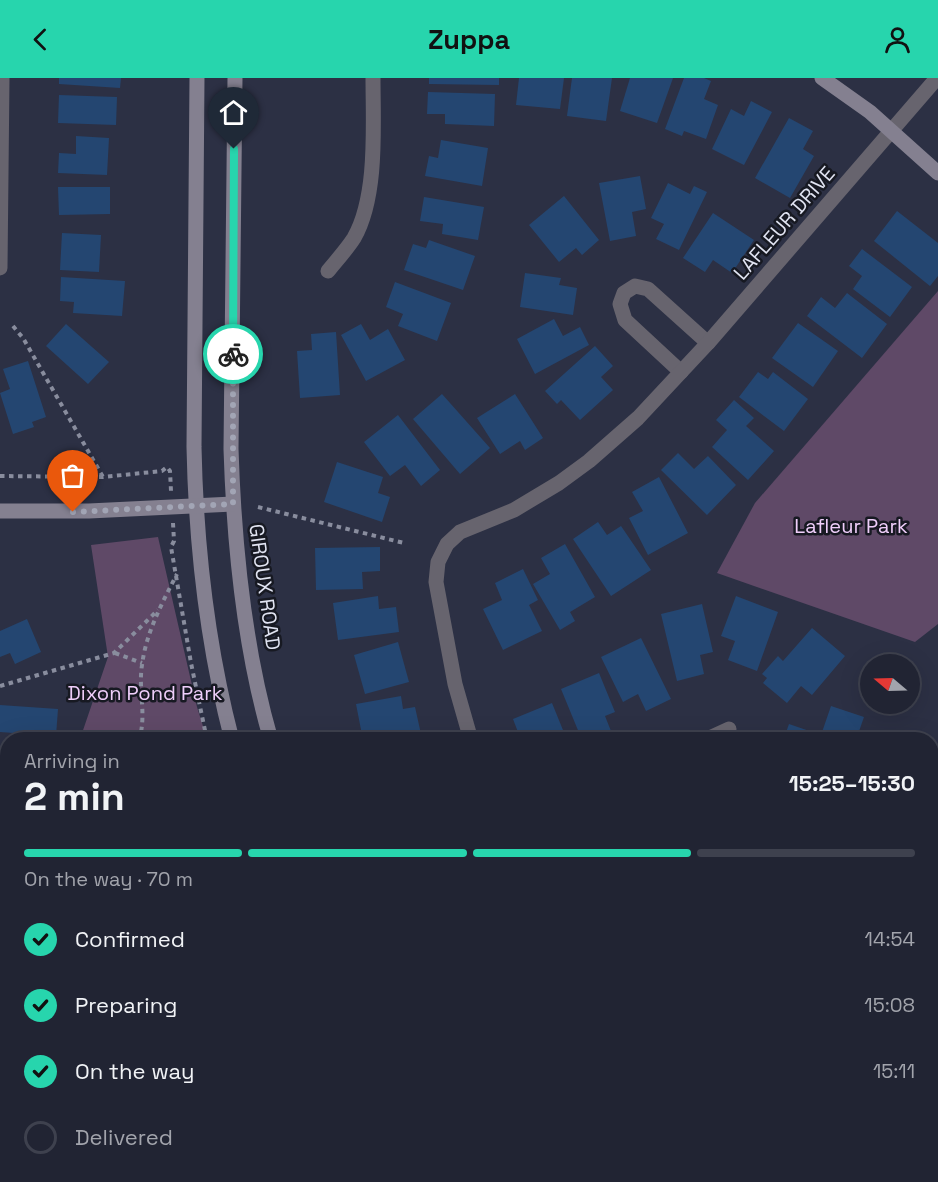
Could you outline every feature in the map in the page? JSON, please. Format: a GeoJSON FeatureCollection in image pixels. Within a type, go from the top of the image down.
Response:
{"type":"FeatureCollection","features":[{"type":"Feature","properties":{"kind":"main road"},"geometry":{"type":"LineString","coordinates":[[197,78],[195,506],[210,634],[230,732]]}},
{"type":"Feature","properties":{"kind":"main road","name":"GIROUX ROAD"},"geometry":{"type":"LineString","coordinates":[[235,78],[231,449],[233,504],[242,595],[251,650],[269,732]]}},
{"type":"Feature","properties":{"kind":"main road"},"geometry":{"type":"LineString","coordinates":[[822,78],[892,130],[938,173]]}},
{"type":"Feature","properties":{"kind":"main road"},"geometry":{"type":"LineString","coordinates":[[0,511],[89,511],[233,504]]}},
{"type":"Feature","properties":{"kind":"street"},"geometry":{"type":"LineString","coordinates":[[0,268],[2,78]]}},
{"type":"Feature","properties":{"kind":"street"},"geometry":{"type":"LineString","coordinates":[[328,271],[353,238],[364,209],[372,156],[373,78]]}},
{"type":"Feature","properties":{"kind":"street","name":"LAFLEUR DRIVE"},"geometry":{"type":"LineString","coordinates":[[469,732],[453,675],[436,582],[438,562],[443,549],[459,532],[498,518],[522,506],[582,466],[638,418],[708,343],[937,78]]}},
{"type":"Feature","properties":{"kind":"street"},"geometry":{"type":"LineString","coordinates":[[681,372],[625,320],[620,304],[624,293],[635,286],[648,289],[708,343]]}},
{"type":"Feature","properties":{"kind":"street"},"geometry":{"type":"LineString","coordinates":[[722,732],[729,729]]}},
{"type":"Feature","properties":{"kind":"path"},"geometry":{"type":"LineString","coordinates":[[13,326],[23,338],[103,477]]}},
{"type":"Feature","properties":{"kind":"path"},"geometry":{"type":"LineString","coordinates":[[0,476],[103,477],[162,471],[166,467],[170,471]]}},
{"type":"Feature","properties":{"kind":"path"},"geometry":{"type":"LineString","coordinates":[[258,507],[404,543]]}},
{"type":"Feature","properties":{"kind":"path"},"geometry":{"type":"LineString","coordinates":[[174,541],[171,547],[205,732]]}},
{"type":"Feature","properties":{"kind":"path"},"geometry":{"type":"LineString","coordinates":[[140,732],[143,708],[142,663],[158,610],[177,574]]}},
{"type":"Feature","properties":{"kind":"path"},"geometry":{"type":"LineString","coordinates":[[0,686],[114,653],[158,610]]}},
{"type":"Feature","properties":{"kind":"path"},"geometry":{"type":"LineString","coordinates":[[114,653],[142,663]]}},
{"type":"Feature","properties":{"kind":"green space","name":"Lafleur Park"},"geometry":{"type":"Polygon","coordinates":[[[938,291],[938,624],[915,642],[717,573],[755,503],[938,291]]]}},
{"type":"Feature","properties":{"kind":"green space","name":"Dixon Pond Park"},"geometry":{"type":"Polygon","coordinates":[[[158,537],[205,732],[82,732],[108,657],[91,545],[158,537]]]}},
{"type":"Feature","properties":{"kind":"building"},"geometry":{"type":"Polygon","coordinates":[[[59,78],[121,78],[120,88],[59,84],[59,78]]]}},
{"type":"Feature","properties":{"kind":"building"},"geometry":{"type":"Polygon","coordinates":[[[429,78],[499,78],[499,85],[429,84],[429,78]]]}},
{"type":"Feature","properties":{"kind":"building"},"geometry":{"type":"Polygon","coordinates":[[[519,78],[564,78],[560,109],[516,105],[519,78]]]}},
{"type":"Feature","properties":{"kind":"building"},"geometry":{"type":"Polygon","coordinates":[[[572,78],[612,78],[606,121],[567,116],[572,78]]]}},
{"type":"Feature","properties":{"kind":"building"},"geometry":{"type":"Polygon","coordinates":[[[630,78],[673,78],[657,123],[620,111],[630,78]]]}},
{"type":"Feature","properties":{"kind":"building"},"geometry":{"type":"Polygon","coordinates":[[[684,78],[704,78],[711,81],[704,99],[718,105],[706,139],[684,131],[682,136],[665,129],[684,78]]]}},
{"type":"Feature","properties":{"kind":"building"},"geometry":{"type":"Polygon","coordinates":[[[428,92],[495,94],[494,126],[445,124],[445,114],[427,114],[428,92]]]}},
{"type":"Feature","properties":{"kind":"building"},"geometry":{"type":"Polygon","coordinates":[[[59,95],[117,97],[116,125],[58,123],[59,95]]]}},
{"type":"Feature","properties":{"kind":"building"},"geometry":{"type":"Polygon","coordinates":[[[751,101],[772,112],[744,165],[712,149],[731,109],[744,116],[751,101]]]}},
{"type":"Feature","properties":{"kind":"building"},"geometry":{"type":"Polygon","coordinates":[[[789,118],[813,131],[803,149],[814,156],[790,198],[755,178],[789,118]]]}},
{"type":"Feature","properties":{"kind":"building"},"geometry":{"type":"Polygon","coordinates":[[[76,136],[109,138],[107,175],[58,173],[59,153],[76,154],[76,136]]]}},
{"type":"Feature","properties":{"kind":"building"},"geometry":{"type":"Polygon","coordinates":[[[441,140],[488,148],[482,186],[425,176],[429,156],[438,158],[441,140]]]}},
{"type":"Feature","properties":{"kind":"building"},"geometry":{"type":"Polygon","coordinates":[[[640,176],[646,209],[632,212],[636,236],[610,241],[599,183],[640,176]]]}},
{"type":"Feature","properties":{"kind":"building"},"geometry":{"type":"Polygon","coordinates":[[[668,183],[690,194],[694,186],[707,192],[679,250],[656,239],[664,224],[651,218],[668,183]]]}},
{"type":"Feature","properties":{"kind":"building"},"geometry":{"type":"Polygon","coordinates":[[[58,187],[110,187],[110,214],[59,215],[58,187]]]}},
{"type":"Feature","properties":{"kind":"building"},"geometry":{"type":"Polygon","coordinates":[[[564,196],[599,240],[582,255],[576,248],[559,262],[529,225],[564,196]]]}},
{"type":"Feature","properties":{"kind":"building"},"geometry":{"type":"Polygon","coordinates":[[[424,197],[484,207],[478,240],[442,234],[443,224],[420,221],[424,197]]]}},
{"type":"Feature","properties":{"kind":"building"},"geometry":{"type":"Polygon","coordinates":[[[897,211],[938,243],[938,276],[930,286],[874,241],[897,211]]]}},
{"type":"Feature","properties":{"kind":"building"},"geometry":{"type":"Polygon","coordinates":[[[713,213],[754,240],[732,273],[713,260],[705,272],[683,258],[713,213]]]}},
{"type":"Feature","properties":{"kind":"building"},"geometry":{"type":"Polygon","coordinates":[[[62,233],[101,235],[99,272],[60,270],[62,233]]]}},
{"type":"Feature","properties":{"kind":"building"},"geometry":{"type":"Polygon","coordinates":[[[429,240],[475,256],[463,290],[404,270],[413,244],[426,248],[429,240]]]}},
{"type":"Feature","properties":{"kind":"building"},"geometry":{"type":"Polygon","coordinates":[[[862,249],[912,287],[890,317],[853,289],[862,276],[849,266],[862,249]]]}},
{"type":"Feature","properties":{"kind":"building"},"geometry":{"type":"Polygon","coordinates":[[[525,273],[561,278],[559,285],[577,288],[573,315],[520,307],[525,273]]]}},
{"type":"Feature","properties":{"kind":"building"},"geometry":{"type":"Polygon","coordinates":[[[61,277],[125,281],[122,316],[73,313],[74,302],[60,301],[61,277]]]}},
{"type":"Feature","properties":{"kind":"building"},"geometry":{"type":"Polygon","coordinates":[[[395,282],[451,303],[437,341],[398,326],[403,314],[386,307],[395,282]]]}},
{"type":"Feature","properties":{"kind":"building"},"geometry":{"type":"Polygon","coordinates":[[[847,293],[887,324],[862,358],[807,316],[821,297],[835,308],[847,293]]]}},
{"type":"Feature","properties":{"kind":"building"},"geometry":{"type":"Polygon","coordinates":[[[554,319],[563,336],[580,327],[589,345],[535,374],[517,339],[554,319]]]}},
{"type":"Feature","properties":{"kind":"building"},"geometry":{"type":"Polygon","coordinates":[[[798,323],[838,351],[813,387],[772,358],[798,323]]]}},
{"type":"Feature","properties":{"kind":"building"},"geometry":{"type":"Polygon","coordinates":[[[66,324],[109,362],[88,384],[46,346],[66,324]]]}},
{"type":"Feature","properties":{"kind":"building"},"geometry":{"type":"Polygon","coordinates":[[[361,324],[370,340],[388,329],[405,360],[366,381],[341,335],[361,324]]]}},
{"type":"Feature","properties":{"kind":"building"},"geometry":{"type":"Polygon","coordinates":[[[336,332],[340,395],[300,398],[297,351],[312,350],[311,334],[336,332]]]}},
{"type":"Feature","properties":{"kind":"building"},"geometry":{"type":"Polygon","coordinates":[[[595,346],[613,366],[601,377],[613,390],[580,420],[561,400],[557,404],[545,391],[595,346]]]}},
{"type":"Feature","properties":{"kind":"building"},"geometry":{"type":"Polygon","coordinates":[[[28,361],[46,417],[32,422],[34,427],[13,434],[0,393],[10,389],[3,369],[28,361]]]}},
{"type":"Feature","properties":{"kind":"building"},"geometry":{"type":"Polygon","coordinates":[[[758,372],[768,379],[773,372],[808,399],[784,431],[739,397],[758,372]]]}},
{"type":"Feature","properties":{"kind":"building"},"geometry":{"type":"Polygon","coordinates":[[[442,394],[490,448],[460,474],[413,419],[442,394]]]}},
{"type":"Feature","properties":{"kind":"building"},"geometry":{"type":"Polygon","coordinates":[[[515,394],[543,438],[525,450],[520,441],[500,454],[477,418],[515,394]]]}},
{"type":"Feature","properties":{"kind":"building"},"geometry":{"type":"Polygon","coordinates":[[[734,400],[754,418],[746,426],[774,451],[748,480],[712,447],[727,430],[716,420],[734,400]]]}},
{"type":"Feature","properties":{"kind":"building"},"geometry":{"type":"Polygon","coordinates":[[[398,415],[440,470],[421,486],[405,465],[390,476],[364,442],[398,415]]]}},
{"type":"Feature","properties":{"kind":"building"},"geometry":{"type":"Polygon","coordinates":[[[678,453],[694,469],[708,456],[736,485],[707,515],[661,470],[678,453]]]}},
{"type":"Feature","properties":{"kind":"building"},"geometry":{"type":"Polygon","coordinates":[[[337,462],[383,477],[378,493],[390,497],[382,522],[324,502],[337,462]]]}},
{"type":"Feature","properties":{"kind":"building"},"geometry":{"type":"Polygon","coordinates":[[[659,477],[688,533],[648,555],[629,518],[643,511],[632,492],[659,477]]]}},
{"type":"Feature","properties":{"kind":"building"},"geometry":{"type":"Polygon","coordinates":[[[598,522],[607,535],[621,526],[651,570],[611,596],[573,539],[598,522]]]}},
{"type":"Feature","properties":{"kind":"building"},"geometry":{"type":"Polygon","coordinates":[[[565,544],[595,597],[570,612],[575,621],[560,630],[533,584],[550,574],[541,558],[565,544]]]}},
{"type":"Feature","properties":{"kind":"building"},"geometry":{"type":"Polygon","coordinates":[[[380,547],[380,571],[362,572],[363,589],[316,590],[315,548],[380,547]]]}},
{"type":"Feature","properties":{"kind":"building"},"geometry":{"type":"Polygon","coordinates":[[[523,569],[538,600],[529,605],[542,631],[503,650],[483,609],[502,600],[495,583],[523,569]]]}},
{"type":"Feature","properties":{"kind":"building"},"geometry":{"type":"Polygon","coordinates":[[[378,596],[379,609],[396,607],[399,632],[338,640],[333,603],[378,596]]]}},
{"type":"Feature","properties":{"kind":"building"},"geometry":{"type":"Polygon","coordinates":[[[736,596],[778,612],[757,671],[728,660],[735,641],[721,636],[736,596]]]}},
{"type":"Feature","properties":{"kind":"building"},"geometry":{"type":"Polygon","coordinates":[[[702,604],[713,652],[700,655],[704,674],[677,681],[661,614],[702,604]]]}},
{"type":"Feature","properties":{"kind":"building"},"geometry":{"type":"Polygon","coordinates":[[[27,619],[41,652],[15,664],[10,653],[0,657],[0,631],[27,619]]]}},
{"type":"Feature","properties":{"kind":"building"},"geometry":{"type":"Polygon","coordinates":[[[812,628],[845,656],[812,695],[801,686],[787,703],[763,683],[767,678],[762,674],[778,656],[783,661],[812,628]]]}},
{"type":"Feature","properties":{"kind":"building"},"geometry":{"type":"Polygon","coordinates":[[[641,638],[671,699],[646,711],[638,694],[623,702],[601,657],[641,638]]]}},
{"type":"Feature","properties":{"kind":"building"},"geometry":{"type":"Polygon","coordinates":[[[398,642],[409,682],[365,694],[354,655],[398,642]]]}},
{"type":"Feature","properties":{"kind":"building"},"geometry":{"type":"Polygon","coordinates":[[[599,673],[615,712],[605,716],[611,731],[579,732],[561,689],[599,673]]]}},
{"type":"Feature","properties":{"kind":"building"},"geometry":{"type":"Polygon","coordinates":[[[401,696],[403,709],[415,707],[421,732],[361,732],[356,704],[401,696]]]}},
{"type":"Feature","properties":{"kind":"building"},"geometry":{"type":"Polygon","coordinates":[[[552,703],[564,732],[518,732],[513,719],[552,703]]]}},
{"type":"Feature","properties":{"kind":"building"},"geometry":{"type":"Polygon","coordinates":[[[0,705],[58,709],[56,732],[0,732],[0,705]]]}},
{"type":"Feature","properties":{"kind":"building"},"geometry":{"type":"Polygon","coordinates":[[[831,706],[864,717],[859,732],[822,732],[831,706]]]}},
{"type":"Feature","properties":{"kind":"building"},"geometry":{"type":"Polygon","coordinates":[[[789,724],[812,732],[786,732],[789,724]]]}},
{"type":"Feature","properties":{"kind":"way so far"},"geometry":{"type":"LineString","coordinates":[[73,512],[233,504],[231,449],[233,354]]}},
{"type":"Feature","properties":{"kind":"route"},"geometry":{"type":"LineString","coordinates":[[233,354],[234,149]]}}]}
